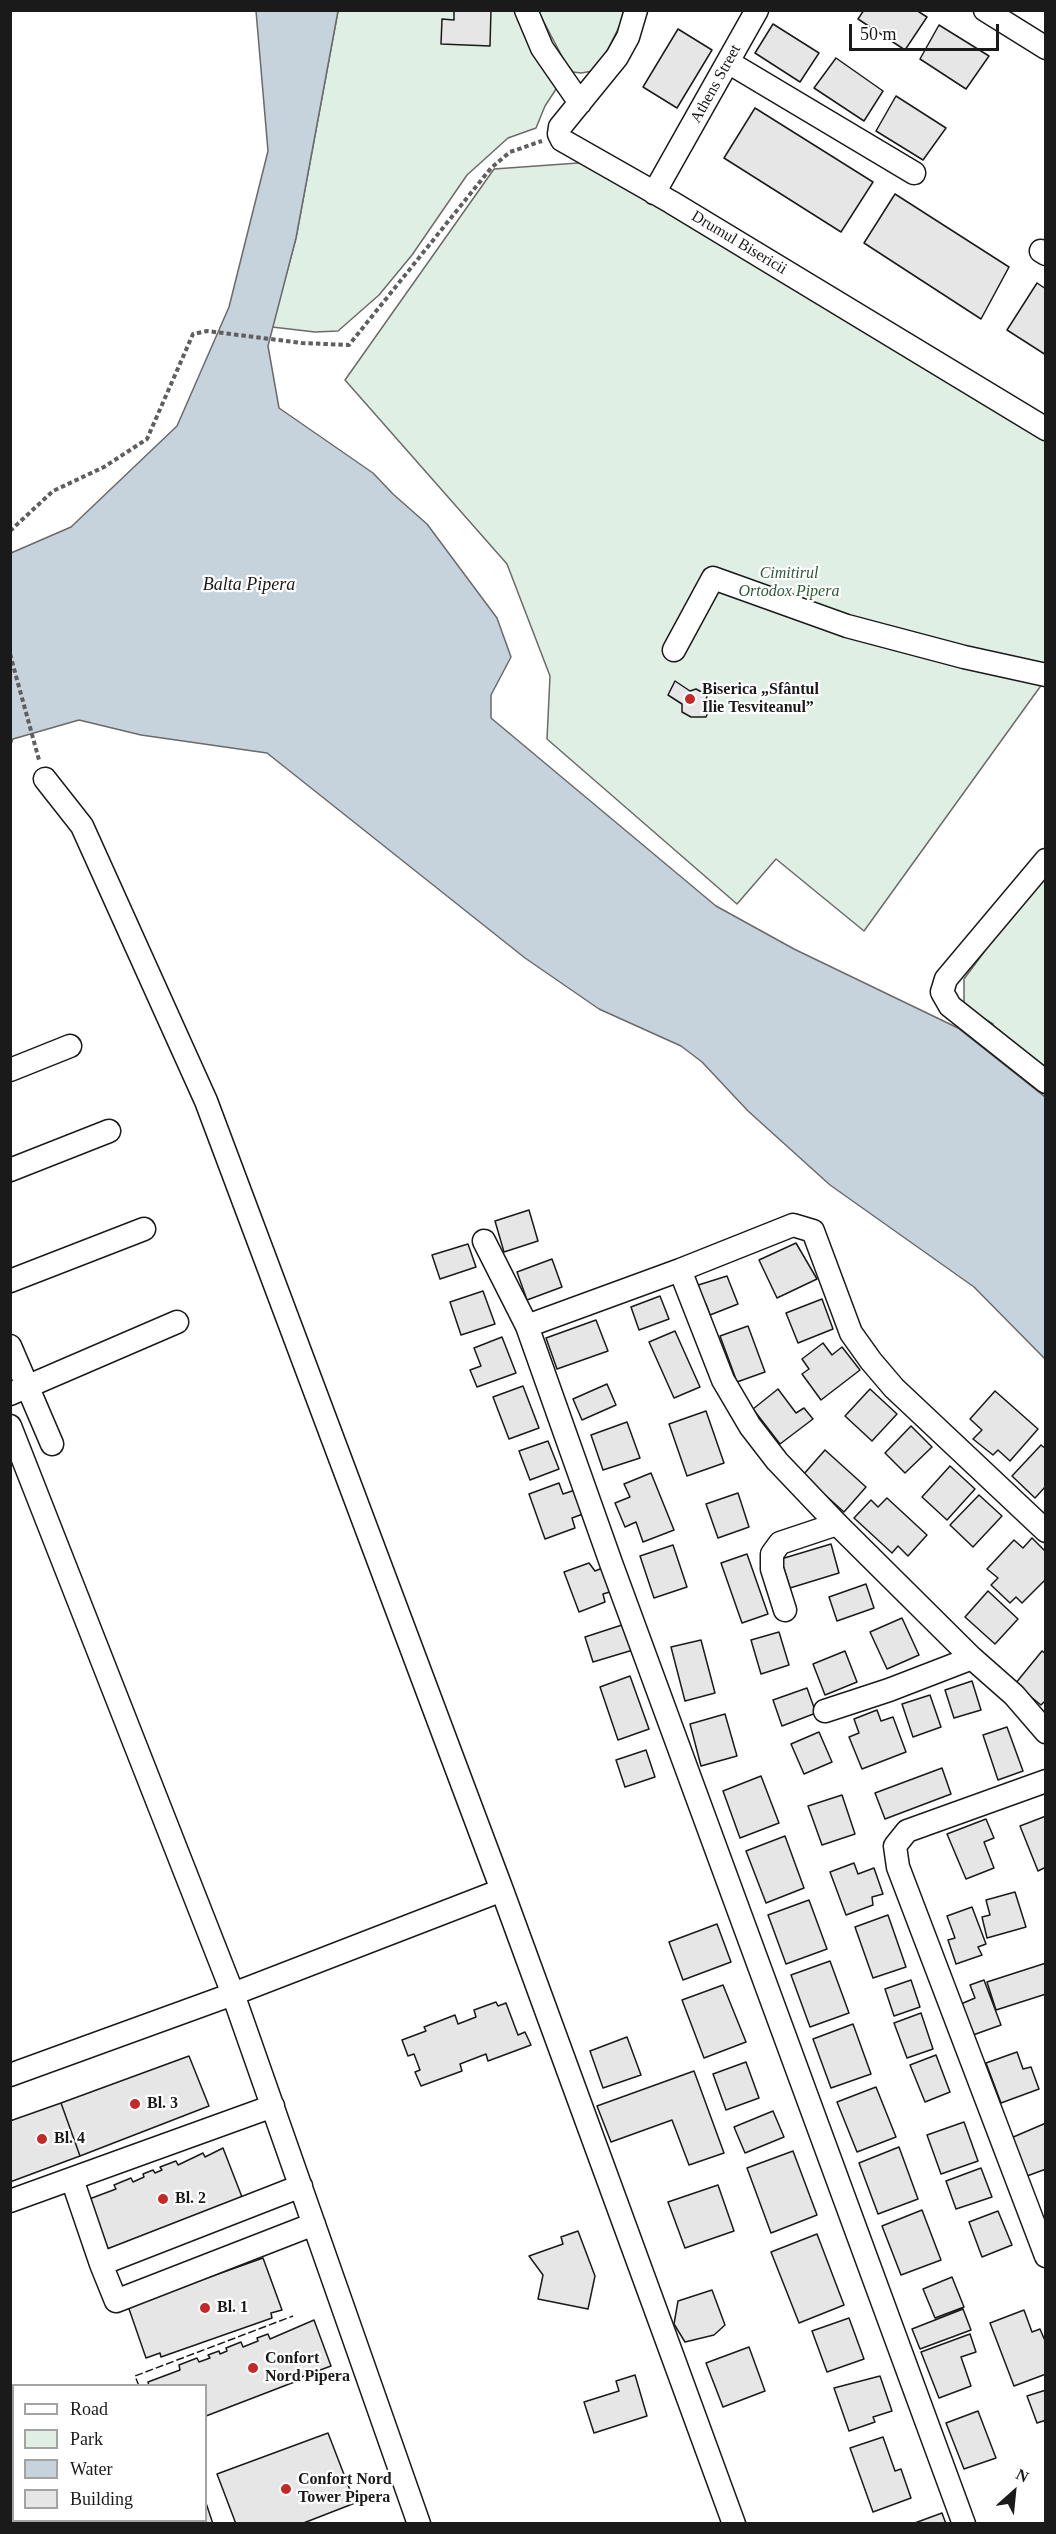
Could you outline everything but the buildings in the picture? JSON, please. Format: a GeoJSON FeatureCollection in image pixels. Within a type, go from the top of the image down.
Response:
{"type":"FeatureCollection","features":[{"type":"Feature","properties":{"kind":"street"},"geometry":{"type":"LineString","coordinates":[[526,10],[542,48],[580,103]]}},
{"type":"Feature","properties":{"kind":"street"},"geometry":{"type":"LineString","coordinates":[[560,135],[560,127],[617,57],[628,37],[636,10]]}},
{"type":"Feature","properties":{"kind":"street","name":"Athens Street"},"geometry":{"type":"LineString","coordinates":[[654,193],[757,10]]}},
{"type":"Feature","properties":{"kind":"street"},"geometry":{"type":"LineString","coordinates":[[985,10],[1046,48]]}},
{"type":"Feature","properties":{"kind":"street"},"geometry":{"type":"LineString","coordinates":[[728,62],[914,173]]}},
{"type":"Feature","properties":{"kind":"street","name":"Drumul Bisericii"},"geometry":{"type":"LineString","coordinates":[[560,135],[562,140],[1046,429]]}},
{"type":"Feature","properties":{"kind":"street"},"geometry":{"type":"LineString","coordinates":[[674,650],[713,578],[847,626],[964,657],[1046,675]]}},
{"type":"Feature","properties":{"kind":"street"},"geometry":{"type":"LineString","coordinates":[[45,779],[82,826],[206,1101],[502,1890],[734,2523]]}},
{"type":"Feature","properties":{"kind":"street"},"geometry":{"type":"LineString","coordinates":[[1046,860],[946,978],[942,992],[950,1006],[1046,1082]]}},
{"type":"Feature","properties":{"kind":"street"},"geometry":{"type":"LineString","coordinates":[[10,1070],[70,1046]]}},
{"type":"Feature","properties":{"kind":"street"},"geometry":{"type":"LineString","coordinates":[[10,1170],[109,1131]]}},
{"type":"Feature","properties":{"kind":"street"},"geometry":{"type":"LineString","coordinates":[[527,1326],[793,1226],[813,1231],[851,1333],[871,1360],[894,1388],[1046,1531]]}},
{"type":"Feature","properties":{"kind":"street"},"geometry":{"type":"LineString","coordinates":[[10,1281],[144,1229]]}},
{"type":"Feature","properties":{"kind":"street"},"geometry":{"type":"LineString","coordinates":[[484,1241],[527,1326],[615,1574],[964,2523]]}},
{"type":"Feature","properties":{"kind":"street"},"geometry":{"type":"LineString","coordinates":[[680,1270],[723,1380],[750,1426],[777,1461],[972,1658],[1014,1695],[1046,1732]]}},
{"type":"Feature","properties":{"kind":"street"},"geometry":{"type":"LineString","coordinates":[[19,1390],[177,1322]]}},
{"type":"Feature","properties":{"kind":"street"},"geometry":{"type":"LineString","coordinates":[[10,1346],[19,1390],[52,1444]]}},
{"type":"Feature","properties":{"kind":"street"},"geometry":{"type":"LineString","coordinates":[[10,1426],[233,1994],[419,2523]]}},
{"type":"Feature","properties":{"kind":"street"},"geometry":{"type":"LineString","coordinates":[[785,1610],[772,1569],[772,1554],[780,1544],[837,1524]]}},
{"type":"Feature","properties":{"kind":"street"},"geometry":{"type":"LineString","coordinates":[[825,1712],[972,1658]]}},
{"type":"Feature","properties":{"kind":"street"},"geometry":{"type":"LineString","coordinates":[[1046,1781],[908,1831],[895,1846],[898,1868],[1046,2256]]}},
{"type":"Feature","properties":{"kind":"street"},"geometry":{"type":"LineString","coordinates":[[10,2075],[233,1994],[502,1890]]}},
{"type":"Feature","properties":{"kind":"street"},"geometry":{"type":"LineString","coordinates":[[10,2201],[273,2106]]}},
{"type":"Feature","properties":{"kind":"street"},"geometry":{"type":"LineString","coordinates":[[72,2179],[101,2265],[116,2301],[314,2224]]}},
{"type":"Feature","properties":{"kind":"street"},"geometry":{"type":"LineString","coordinates":[[101,2265],[301,2186]]}},
{"type":"Feature","properties":{"kind":"path"},"geometry":{"type":"LineString","coordinates":[[10,531],[53,491],[104,467],[147,439],[193,334],[207,331],[302,343],[349,345],[491,168],[510,152],[560,135]]}},
{"type":"Feature","properties":{"kind":"path"},"geometry":{"type":"LineString","coordinates":[[11,655],[45,779]]}},
{"type":"Feature","properties":{"kind":"green space"},"geometry":{"type":"Polygon","coordinates":[[[338,11],[515,11],[527,38],[560,83],[545,106],[536,128],[508,138],[467,175],[412,255],[379,295],[338,331],[315,332],[272,327],[296,238],[338,11]]]}},
{"type":"Feature","properties":{"kind":"green space"},"geometry":{"type":"Polygon","coordinates":[[[538,11],[623,11],[622,21],[606,53],[593,71],[581,73],[573,72],[565,62],[538,11]]]}},
{"type":"Feature","properties":{"kind":"green space","name":"Cimitirul Ortodox Pipera"},"geometry":{"type":"Polygon","coordinates":[[[592,162],[1045,439],[1045,680],[864,931],[776,859],[737,904],[547,739],[550,676],[507,564],[345,380],[494,169],[592,162]]]}},
{"type":"Feature","properties":{"kind":"green space"},"geometry":{"type":"Polygon","coordinates":[[[1045,870],[1045,1097],[983,1047],[993,1024],[964,1007],[964,979],[1045,870]]]}},
{"type":"Feature","properties":{"kind":"water","name":"Balta Pipera"},"geometry":{"type":"Polygon","coordinates":[[[256,11],[338,11],[296,238],[268,346],[279,408],[373,473],[427,524],[497,618],[511,657],[491,695],[491,718],[716,906],[794,949],[958,1028],[1045,1097],[1045,1359],[974,1287],[830,1185],[748,1111],[702,1062],[681,1046],[599,1009],[525,958],[267,753],[141,735],[79,720],[13,739],[11,744],[11,553],[71,527],[177,426],[229,307],[268,151],[256,11]]]}},
{"type":"Feature","properties":{"kind":"fence"},"geometry":{"type":"LineString","coordinates":[[138,2384],[135,2376],[293,2316]]}},
{"type":"Feature","properties":{"kind":"place","name":"Biserica „Sfântul Ilie Tesviteanul”"},"geometry":{"type":"Point","coordinates":[690,699]}},
{"type":"Feature","properties":{"kind":"place","name":"Bl. 3"},"geometry":{"type":"Point","coordinates":[135,2104]}},
{"type":"Feature","properties":{"kind":"place","name":"Bl. 4"},"geometry":{"type":"Point","coordinates":[42,2139]}},
{"type":"Feature","properties":{"kind":"place","name":"Bl. 2"},"geometry":{"type":"Point","coordinates":[163,2199]}},
{"type":"Feature","properties":{"kind":"place","name":"Bl. 1"},"geometry":{"type":"Point","coordinates":[205,2308]}},
{"type":"Feature","properties":{"kind":"place","name":"Confort Nord Pipera"},"geometry":{"type":"Point","coordinates":[253,2368]}},
{"type":"Feature","properties":{"kind":"place","name":"Confort Nord Tower Pipera"},"geometry":{"type":"Point","coordinates":[286,2489]}}]}
